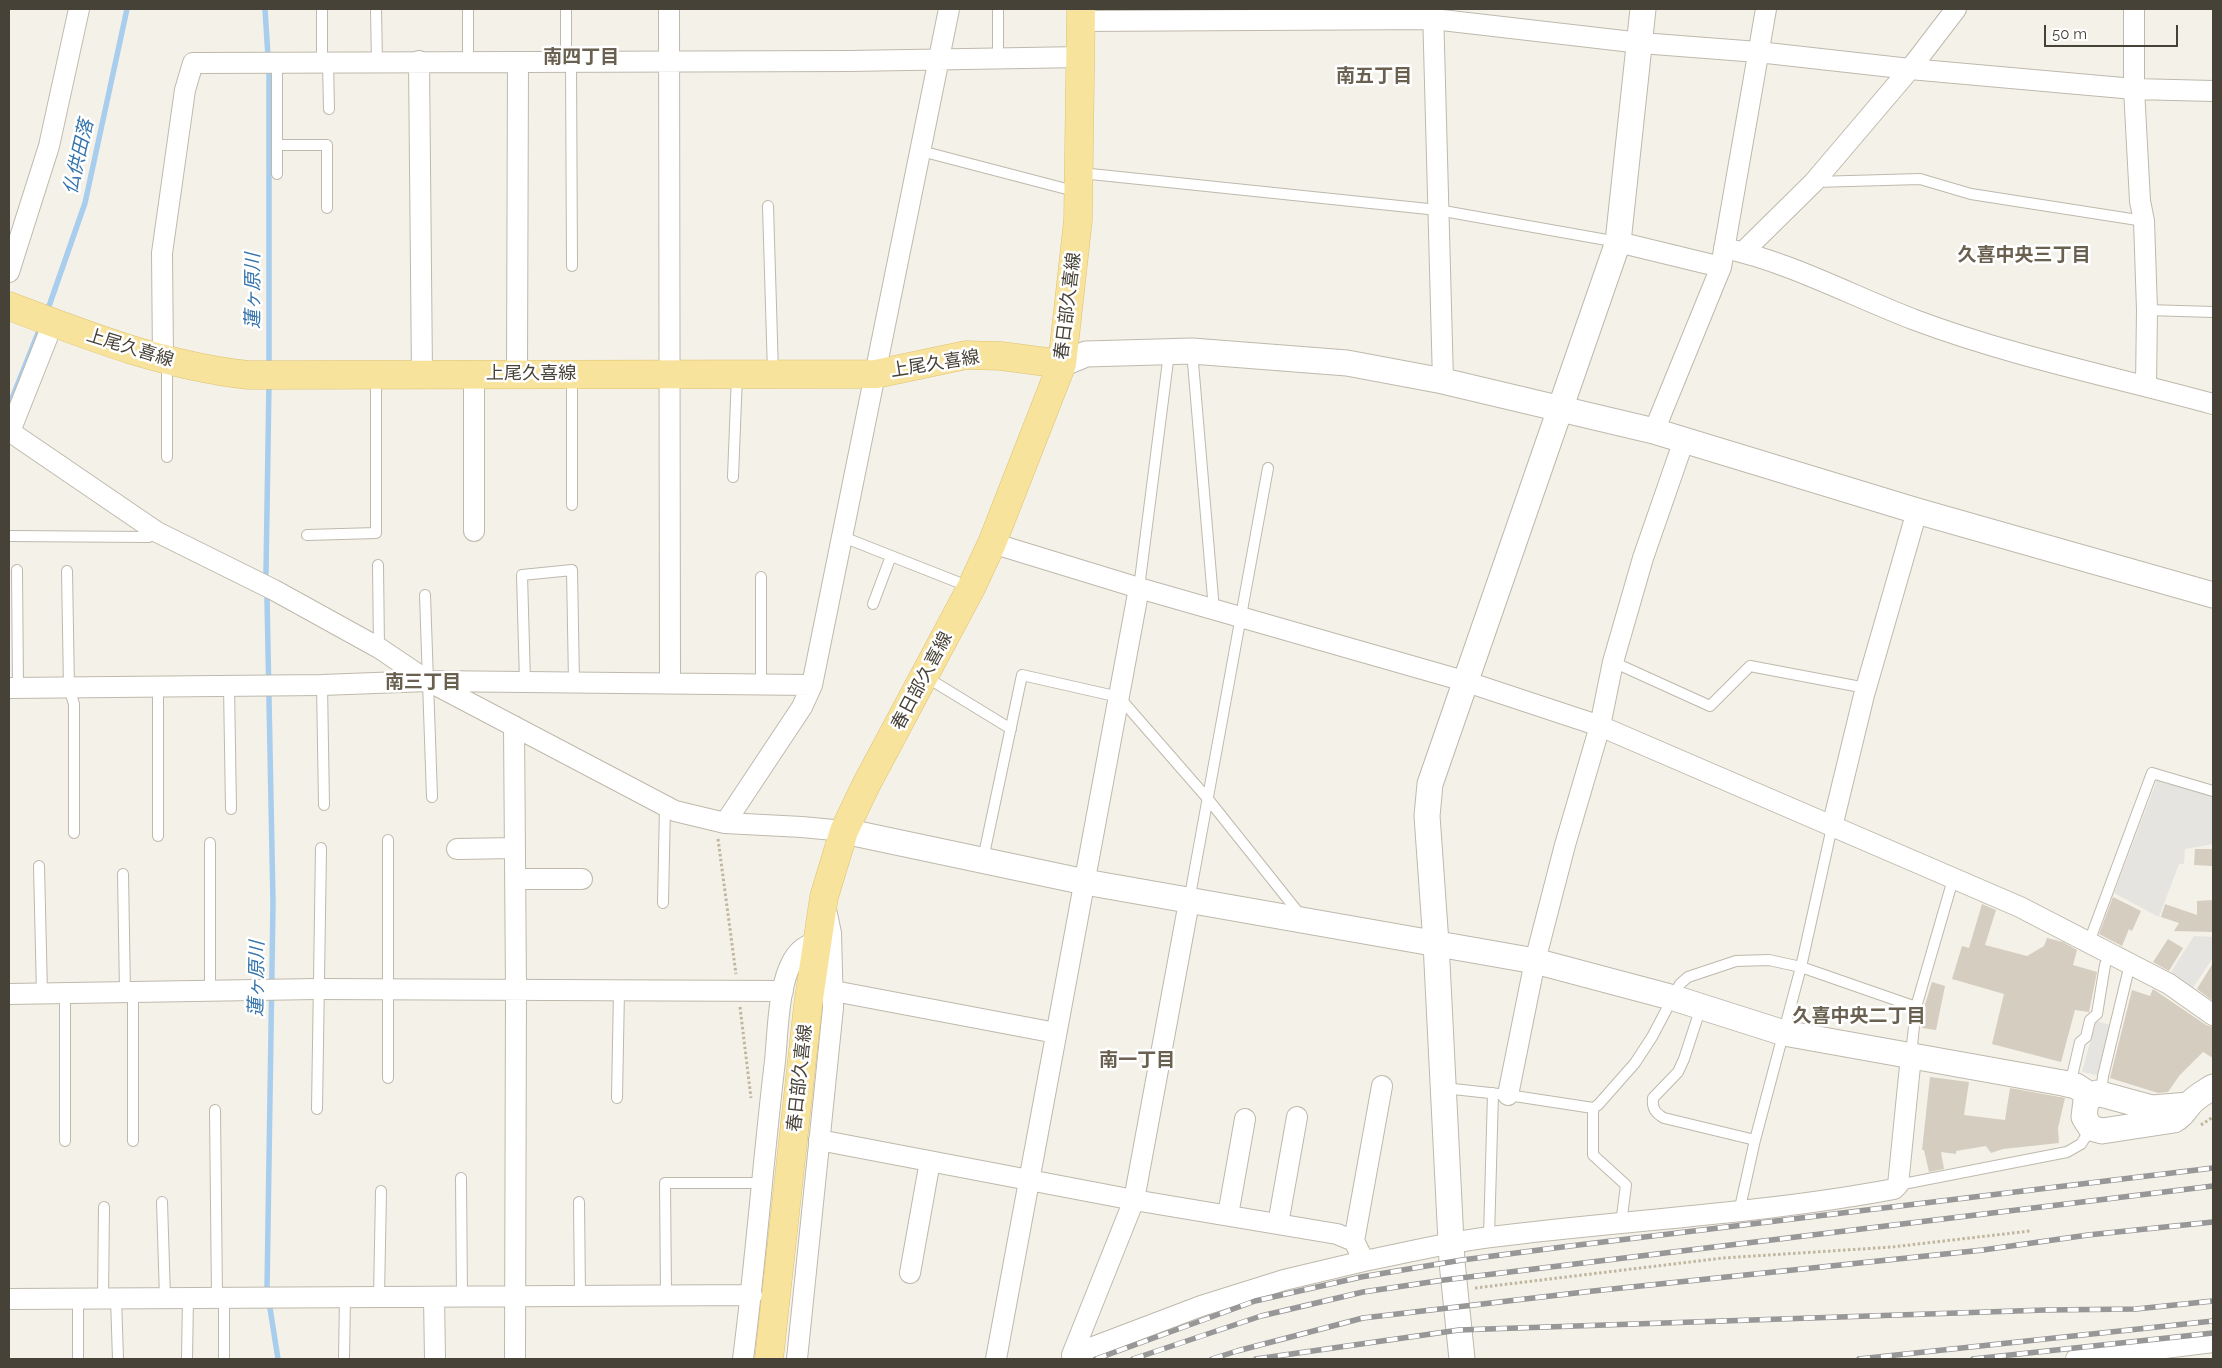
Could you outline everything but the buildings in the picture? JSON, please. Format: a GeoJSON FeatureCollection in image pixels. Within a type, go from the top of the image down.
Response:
{"type":"FeatureCollection","features":[{"type":"Feature","properties":{"kind":"main road","name":"春日部久喜線"},"geometry":{"type":"LineString","coordinates":[[769,1359],[816,942],[824,897],[844,832],[866,785],[925,677],[992,543],[1062,364],[1078,220],[1082,57],[1081,15]]}},
{"type":"Feature","properties":{"kind":"main road","name":"上尾久喜線"},"geometry":{"type":"LineString","coordinates":[[9,306],[165,361],[214,371],[269,376],[876,374],[966,355],[1001,356],[1062,364]]}},
{"type":"Feature","properties":{"kind":"street"},"geometry":{"type":"LineString","coordinates":[[9,272],[49,146],[79,9]]}},
{"type":"Feature","properties":{"kind":"street"},"geometry":{"type":"LineString","coordinates":[[669,9],[670,682]]}},
{"type":"Feature","properties":{"kind":"street"},"geometry":{"type":"LineString","coordinates":[[725,823],[802,707],[812,685],[949,9]]}},
{"type":"Feature","properties":{"kind":"street"},"geometry":{"type":"LineString","coordinates":[[1462,1359],[1451,1244],[1436,943],[1427,816],[1429,792],[1434,770],[1464,681],[1618,242],[1644,9]]}},
{"type":"Feature","properties":{"kind":"street"},"geometry":{"type":"LineString","coordinates":[[1654,431],[1729,256],[1758,52],[1766,9]]}},
{"type":"Feature","properties":{"kind":"street"},"geometry":{"type":"LineString","coordinates":[[1729,256],[1814,182],[1910,68],[1956,9]]}},
{"type":"Feature","properties":{"kind":"street"},"geometry":{"type":"LineString","coordinates":[[2134,9],[2134,89],[2140,200],[2144,220],[2147,310],[2146,386]]}},
{"type":"Feature","properties":{"kind":"street"},"geometry":{"type":"LineString","coordinates":[[1433,14],[1443,381]]}},
{"type":"Feature","properties":{"kind":"street"},"geometry":{"type":"LineString","coordinates":[[1081,15],[1433,14],[1641,43],[1758,52],[2134,89],[2213,91]]}},
{"type":"Feature","properties":{"kind":"street"},"geometry":{"type":"LineString","coordinates":[[165,361],[162,253],[185,90],[193,63],[938,60],[1082,57]]}},
{"type":"Feature","properties":{"kind":"street"},"geometry":{"type":"LineString","coordinates":[[419,62],[422,375]]}},
{"type":"Feature","properties":{"kind":"street"},"geometry":{"type":"LineString","coordinates":[[517,374],[518,62]]}},
{"type":"Feature","properties":{"kind":"street"},"geometry":{"type":"LineString","coordinates":[[1618,242],[1729,256],[1846,290],[1915,320],[1990,344],[2213,404]]}},
{"type":"Feature","properties":{"kind":"street"},"geometry":{"type":"LineString","coordinates":[[53,323],[9,433],[157,532],[274,590],[379,648],[428,681],[666,806],[712,822],[844,832],[1189,902],[1535,961],[1674,998],[1784,1033],[1911,1056],[2087,1092],[2152,1108],[2189,1105]]}},
{"type":"Feature","properties":{"kind":"street"},"geometry":{"type":"LineString","coordinates":[[1062,364],[1086,354],[1180,352],[1347,363],[1443,381],[1654,431],[1917,511],[2213,595]]}},
{"type":"Feature","properties":{"kind":"street"},"geometry":{"type":"LineString","coordinates":[[474,375],[474,531]]}},
{"type":"Feature","properties":{"kind":"street"},"geometry":{"type":"LineString","coordinates":[[1500,1094],[1565,845],[1600,726],[1613,662],[1643,558],[1684,440]]}},
{"type":"Feature","properties":{"kind":"street"},"geometry":{"type":"LineString","coordinates":[[1832,827],[1866,688],[1917,511]]}},
{"type":"Feature","properties":{"kind":"street"},"geometry":{"type":"LineString","coordinates":[[992,543],[1214,610],[1464,681],[1600,726],[1832,827],[1954,876],[2020,907],[2168,984],[2213,1015]]}},
{"type":"Feature","properties":{"kind":"street"},"geometry":{"type":"LineString","coordinates":[[996,1359],[1139,588]]}},
{"type":"Feature","properties":{"kind":"street"},"geometry":{"type":"LineString","coordinates":[[14,688],[322,685],[428,681],[670,682],[812,685]]}},
{"type":"Feature","properties":{"kind":"street"},"geometry":{"type":"LineString","coordinates":[[514,726],[516,990],[515,1359]]}},
{"type":"Feature","properties":{"kind":"street"},"geometry":{"type":"LineString","coordinates":[[457,848],[515,848]]}},
{"type":"Feature","properties":{"kind":"street"},"geometry":{"type":"LineString","coordinates":[[515,879],[582,879]]}},
{"type":"Feature","properties":{"kind":"street"},"geometry":{"type":"LineString","coordinates":[[796,1359],[834,991],[831,933],[824,897]]}},
{"type":"Feature","properties":{"kind":"street"},"geometry":{"type":"LineString","coordinates":[[1067,1357],[1134,1200],[1189,902]]}},
{"type":"Feature","properties":{"kind":"street"},"geometry":{"type":"LineString","coordinates":[[744,1359],[783,991],[793,961],[804,946],[816,942]]}},
{"type":"Feature","properties":{"kind":"street"},"geometry":{"type":"LineString","coordinates":[[9,994],[317,989],[783,991]]}},
{"type":"Feature","properties":{"kind":"street"},"geometry":{"type":"LineString","coordinates":[[834,991],[1056,1033]]}},
{"type":"Feature","properties":{"kind":"street"},"geometry":{"type":"LineString","coordinates":[[1067,1357],[1201,1306],[1284,1280],[1451,1244],[1489,1237],[1738,1212],[1844,1198],[1894,1189],[1898,1185],[1911,1056]]}},
{"type":"Feature","properties":{"kind":"street"},"geometry":{"type":"LineString","coordinates":[[1364,1262],[1354,1241],[1382,1086]]}},
{"type":"Feature","properties":{"kind":"street"},"geometry":{"type":"LineString","coordinates":[[2087,1092],[2084,1116],[2090,1128],[2102,1131],[2174,1120],[2183,1116],[2189,1105],[2201,1094],[2213,1087]]}},
{"type":"Feature","properties":{"kind":"street"},"geometry":{"type":"LineString","coordinates":[[1278,1224],[1296,1117]]}},
{"type":"Feature","properties":{"kind":"street"},"geometry":{"type":"LineString","coordinates":[[1228,1215],[1245,1119]]}},
{"type":"Feature","properties":{"kind":"street"},"geometry":{"type":"LineString","coordinates":[[819,1140],[1134,1200],[1337,1234],[1354,1241]]}},
{"type":"Feature","properties":{"kind":"street"},"geometry":{"type":"LineString","coordinates":[[910,1274],[930,1161]]}},
{"type":"Feature","properties":{"kind":"street"},"geometry":{"type":"LineString","coordinates":[[9,1299],[752,1295]]}},
{"type":"Feature","properties":{"kind":"street"},"geometry":{"type":"LineString","coordinates":[[434,1298],[435,1359]]}},
{"type":"Feature","properties":{"kind":"street"},"geometry":{"type":"LineString","coordinates":[[2076,1359],[2207,1348]]}},
{"type":"Feature","properties":{"kind":"lane"},"geometry":{"type":"LineString","coordinates":[[322,9],[329,110]]}},
{"type":"Feature","properties":{"kind":"lane"},"geometry":{"type":"LineString","coordinates":[[376,9],[377,62]]}},
{"type":"Feature","properties":{"kind":"lane"},"geometry":{"type":"LineString","coordinates":[[468,9],[468,62]]}},
{"type":"Feature","properties":{"kind":"lane"},"geometry":{"type":"LineString","coordinates":[[566,9],[569,62],[572,266]]}},
{"type":"Feature","properties":{"kind":"lane"},"geometry":{"type":"LineString","coordinates":[[998,9],[998,58]]}},
{"type":"Feature","properties":{"kind":"lane"},"geometry":{"type":"LineString","coordinates":[[277,62],[277,174]]}},
{"type":"Feature","properties":{"kind":"lane"},"geometry":{"type":"LineString","coordinates":[[277,145],[327,145],[327,208]]}},
{"type":"Feature","properties":{"kind":"lane"},"geometry":{"type":"LineString","coordinates":[[920,151],[1079,182],[1438,210],[1618,242]]}},
{"type":"Feature","properties":{"kind":"lane"},"geometry":{"type":"LineString","coordinates":[[1814,182],[1920,179],[1971,194],[2144,220]]}},
{"type":"Feature","properties":{"kind":"lane"},"geometry":{"type":"LineString","coordinates":[[768,206],[773,374]]}},
{"type":"Feature","properties":{"kind":"lane"},"geometry":{"type":"LineString","coordinates":[[2147,310],[2213,312]]}},
{"type":"Feature","properties":{"kind":"lane"},"geometry":{"type":"LineString","coordinates":[[1139,588],[1180,352]]}},
{"type":"Feature","properties":{"kind":"lane"},"geometry":{"type":"LineString","coordinates":[[1180,352],[1214,610]]}},
{"type":"Feature","properties":{"kind":"lane"},"geometry":{"type":"LineString","coordinates":[[165,361],[167,457]]}},
{"type":"Feature","properties":{"kind":"lane"},"geometry":{"type":"LineString","coordinates":[[572,374],[572,505]]}},
{"type":"Feature","properties":{"kind":"lane"},"geometry":{"type":"LineString","coordinates":[[733,477],[737,374]]}},
{"type":"Feature","properties":{"kind":"lane"},"geometry":{"type":"LineString","coordinates":[[306,535],[376,533],[376,375]]}},
{"type":"Feature","properties":{"kind":"lane"},"geometry":{"type":"LineString","coordinates":[[1189,902],[1268,468]]}},
{"type":"Feature","properties":{"kind":"lane"},"geometry":{"type":"LineString","coordinates":[[9,536],[149,537]]}},
{"type":"Feature","properties":{"kind":"lane"},"geometry":{"type":"LineString","coordinates":[[843,537],[971,588]]}},
{"type":"Feature","properties":{"kind":"lane"},"geometry":{"type":"LineString","coordinates":[[872,604],[891,556]]}},
{"type":"Feature","properties":{"kind":"lane"},"geometry":{"type":"LineString","coordinates":[[378,565],[379,648]]}},
{"type":"Feature","properties":{"kind":"lane"},"geometry":{"type":"LineString","coordinates":[[14,688],[17,570]]}},
{"type":"Feature","properties":{"kind":"lane"},"geometry":{"type":"LineString","coordinates":[[525,682],[522,574],[572,570],[574,682]]}},
{"type":"Feature","properties":{"kind":"lane"},"geometry":{"type":"LineString","coordinates":[[67,571],[69,688],[74,704],[74,833]]}},
{"type":"Feature","properties":{"kind":"lane"},"geometry":{"type":"LineString","coordinates":[[761,577],[761,684]]}},
{"type":"Feature","properties":{"kind":"lane"},"geometry":{"type":"LineString","coordinates":[[425,595],[432,797]]}},
{"type":"Feature","properties":{"kind":"lane"},"geometry":{"type":"LineString","coordinates":[[1613,662],[1710,706],[1750,666],[1866,688]]}},
{"type":"Feature","properties":{"kind":"lane"},"geometry":{"type":"LineString","coordinates":[[983,860],[1022,675],[1119,697],[1208,799],[1306,921]]}},
{"type":"Feature","properties":{"kind":"lane"},"geometry":{"type":"LineString","coordinates":[[925,677],[1011,730]]}},
{"type":"Feature","properties":{"kind":"lane"},"geometry":{"type":"LineString","coordinates":[[322,685],[324,805]]}},
{"type":"Feature","properties":{"kind":"lane"},"geometry":{"type":"LineString","coordinates":[[158,686],[158,836]]}},
{"type":"Feature","properties":{"kind":"lane"},"geometry":{"type":"LineString","coordinates":[[229,686],[231,809]]}},
{"type":"Feature","properties":{"kind":"lane"},"geometry":{"type":"LineString","coordinates":[[2089,942],[2152,773],[2213,790]]}},
{"type":"Feature","properties":{"kind":"lane"},"geometry":{"type":"LineString","coordinates":[[663,903],[666,806]]}},
{"type":"Feature","properties":{"kind":"lane"},"geometry":{"type":"LineString","coordinates":[[1738,1212],[1801,967],[1832,827]]}},
{"type":"Feature","properties":{"kind":"lane"},"geometry":{"type":"LineString","coordinates":[[388,840],[388,1078]]}},
{"type":"Feature","properties":{"kind":"lane"},"geometry":{"type":"LineString","coordinates":[[210,843],[210,990]]}},
{"type":"Feature","properties":{"kind":"lane"},"geometry":{"type":"LineString","coordinates":[[317,1108],[317,989],[321,848]]}},
{"type":"Feature","properties":{"kind":"lane"},"geometry":{"type":"LineString","coordinates":[[39,866],[42,994]]}},
{"type":"Feature","properties":{"kind":"lane"},"geometry":{"type":"LineString","coordinates":[[123,874],[129,993],[133,1140]]}},
{"type":"Feature","properties":{"kind":"lane"},"geometry":{"type":"LineString","coordinates":[[1911,1056],[1916,1007],[1954,876]]}},
{"type":"Feature","properties":{"kind":"lane"},"geometry":{"type":"LineString","coordinates":[[2087,1092],[2080,1042],[2086,1037],[2090,1020],[2097,1014],[2105,965],[2110,954]]}},
{"type":"Feature","properties":{"kind":"lane"},"geometry":{"type":"LineString","coordinates":[[1444,1088],[1500,1094],[1593,1108],[1598,1105],[1635,1062],[1652,1037],[1680,984],[1688,977],[1736,961],[1769,960],[1801,967],[1916,1007]]}},
{"type":"Feature","properties":{"kind":"lane"},"geometry":{"type":"LineString","coordinates":[[2087,1092],[2103,1076],[2130,964]]}},
{"type":"Feature","properties":{"kind":"lane"},"geometry":{"type":"LineString","coordinates":[[617,1098],[619,990]]}},
{"type":"Feature","properties":{"kind":"lane"},"geometry":{"type":"LineString","coordinates":[[64,1141],[65,994]]}},
{"type":"Feature","properties":{"kind":"lane"},"geometry":{"type":"LineString","coordinates":[[1701,1007],[1684,1059],[1678,1072],[1654,1098],[1654,1109],[1657,1114],[1664,1118],[1755,1140]]}},
{"type":"Feature","properties":{"kind":"lane"},"geometry":{"type":"LineString","coordinates":[[1489,1237],[1500,1094]]}},
{"type":"Feature","properties":{"kind":"lane"},"geometry":{"type":"LineString","coordinates":[[1593,1108],[1593,1155],[1626,1185],[1621,1224]]}},
{"type":"Feature","properties":{"kind":"lane"},"geometry":{"type":"LineString","coordinates":[[215,1110],[220,1298],[224,1359]]}},
{"type":"Feature","properties":{"kind":"lane"},"geometry":{"type":"LineString","coordinates":[[1898,1185],[2066,1152],[2081,1144],[2090,1128]]}},
{"type":"Feature","properties":{"kind":"lane"},"geometry":{"type":"LineString","coordinates":[[461,1178],[462,1297]]}},
{"type":"Feature","properties":{"kind":"lane"},"geometry":{"type":"LineString","coordinates":[[666,1296],[665,1183],[762,1183]]}},
{"type":"Feature","properties":{"kind":"lane"},"geometry":{"type":"LineString","coordinates":[[379,1297],[381,1191]]}},
{"type":"Feature","properties":{"kind":"lane"},"geometry":{"type":"LineString","coordinates":[[162,1202],[166,1298]]}},
{"type":"Feature","properties":{"kind":"lane"},"geometry":{"type":"LineString","coordinates":[[579,1202],[580,1296]]}},
{"type":"Feature","properties":{"kind":"lane"},"geometry":{"type":"LineString","coordinates":[[104,1207],[110,1298],[118,1359]]}},
{"type":"Feature","properties":{"kind":"lane"},"geometry":{"type":"LineString","coordinates":[[344,1359],[345,1297]]}},
{"type":"Feature","properties":{"kind":"lane"},"geometry":{"type":"LineString","coordinates":[[78,1298],[78,1359]]}},
{"type":"Feature","properties":{"kind":"lane"},"geometry":{"type":"LineString","coordinates":[[187,1359],[188,1298]]}},
{"type":"Feature","properties":{"kind":"path"},"geometry":{"type":"LineString","coordinates":[[1468,1289],[1780,1252],[1892,1247],[2030,1231]]}},
{"type":"Feature","properties":{"kind":"shaded area"},"geometry":{"type":"Polygon","coordinates":[[[2157,780],[2213,796],[2213,844],[2185,849],[2184,864],[2179,864],[2159,917],[2114,893],[2157,780]]]}},
{"type":"Feature","properties":{"kind":"shaded area"},"geometry":{"type":"Polygon","coordinates":[[[2194,936],[2213,937],[2213,958],[2192,989],[2169,975],[2194,936]]]}},
{"type":"Feature","properties":{"kind":"shaded area"},"geometry":{"type":"Polygon","coordinates":[[[2096,1021],[2110,1025],[2097,1075],[2082,1072],[2096,1021]]]}},
{"type":"Feature","properties":{"kind":"waterway","name":"仏供田落"},"geometry":{"type":"LineString","coordinates":[[48,309],[85,203],[127,9]]}},
{"type":"Feature","properties":{"kind":"waterway","name":"蓮ヶ原川"},"geometry":{"type":"LineString","coordinates":[[265,9],[269,73],[269,369]]}},
{"type":"Feature","properties":{"kind":"waterway","name":"仏供田落"},"geometry":{"type":"LineString","coordinates":[[9,406],[38,333]]}},
{"type":"Feature","properties":{"kind":"waterway","name":"蓮ヶ原川"},"geometry":{"type":"LineString","coordinates":[[266,573],[269,383]]}},
{"type":"Feature","properties":{"kind":"waterway","name":"蓮ヶ原川"},"geometry":{"type":"LineString","coordinates":[[267,598],[273,903],[267,1289],[278,1359]]}},
{"type":"Feature","properties":{"kind":"railway"},"geometry":{"type":"LineString","coordinates":[[1096,1359],[1255,1301],[1361,1277],[1462,1260],[1570,1246],[2213,1168]]}},
{"type":"Feature","properties":{"kind":"railway"},"geometry":{"type":"LineString","coordinates":[[1133,1359],[1261,1316],[1363,1292],[1444,1280],[2213,1186]]}},
{"type":"Feature","properties":{"kind":"railway"},"geometry":{"type":"LineString","coordinates":[[1212,1359],[1363,1318],[1593,1291],[1983,1250],[2088,1235],[2213,1222]]}},
{"type":"Feature","properties":{"kind":"railway"},"geometry":{"type":"LineString","coordinates":[[1256,1359],[1459,1330],[2045,1310],[2136,1309],[2213,1301]]}},
{"type":"Feature","properties":{"kind":"railway"},"geometry":{"type":"LineString","coordinates":[[1859,1359],[2213,1321]]}},
{"type":"Feature","properties":{"kind":"railway"},"geometry":{"type":"LineString","coordinates":[[1973,1359],[2213,1333]]}},
{"type":"Feature","properties":{"kind":"district","name":"南四丁目"},"geometry":{"type":"Point","coordinates":[581,57]}},
{"type":"Feature","properties":{"kind":"district","name":"南五丁目"},"geometry":{"type":"Point","coordinates":[1374,76]}},
{"type":"Feature","properties":{"kind":"district","name":"久喜中央三丁目"},"geometry":{"type":"Point","coordinates":[2024,255]}},
{"type":"Feature","properties":{"kind":"district","name":"南三丁目"},"geometry":{"type":"Point","coordinates":[423,682]}},
{"type":"Feature","properties":{"kind":"district","name":"久喜中央二丁目"},"geometry":{"type":"Point","coordinates":[1859,1016]}},
{"type":"Feature","properties":{"kind":"district","name":"南一丁目"},"geometry":{"type":"Point","coordinates":[1137,1060]}}]}
